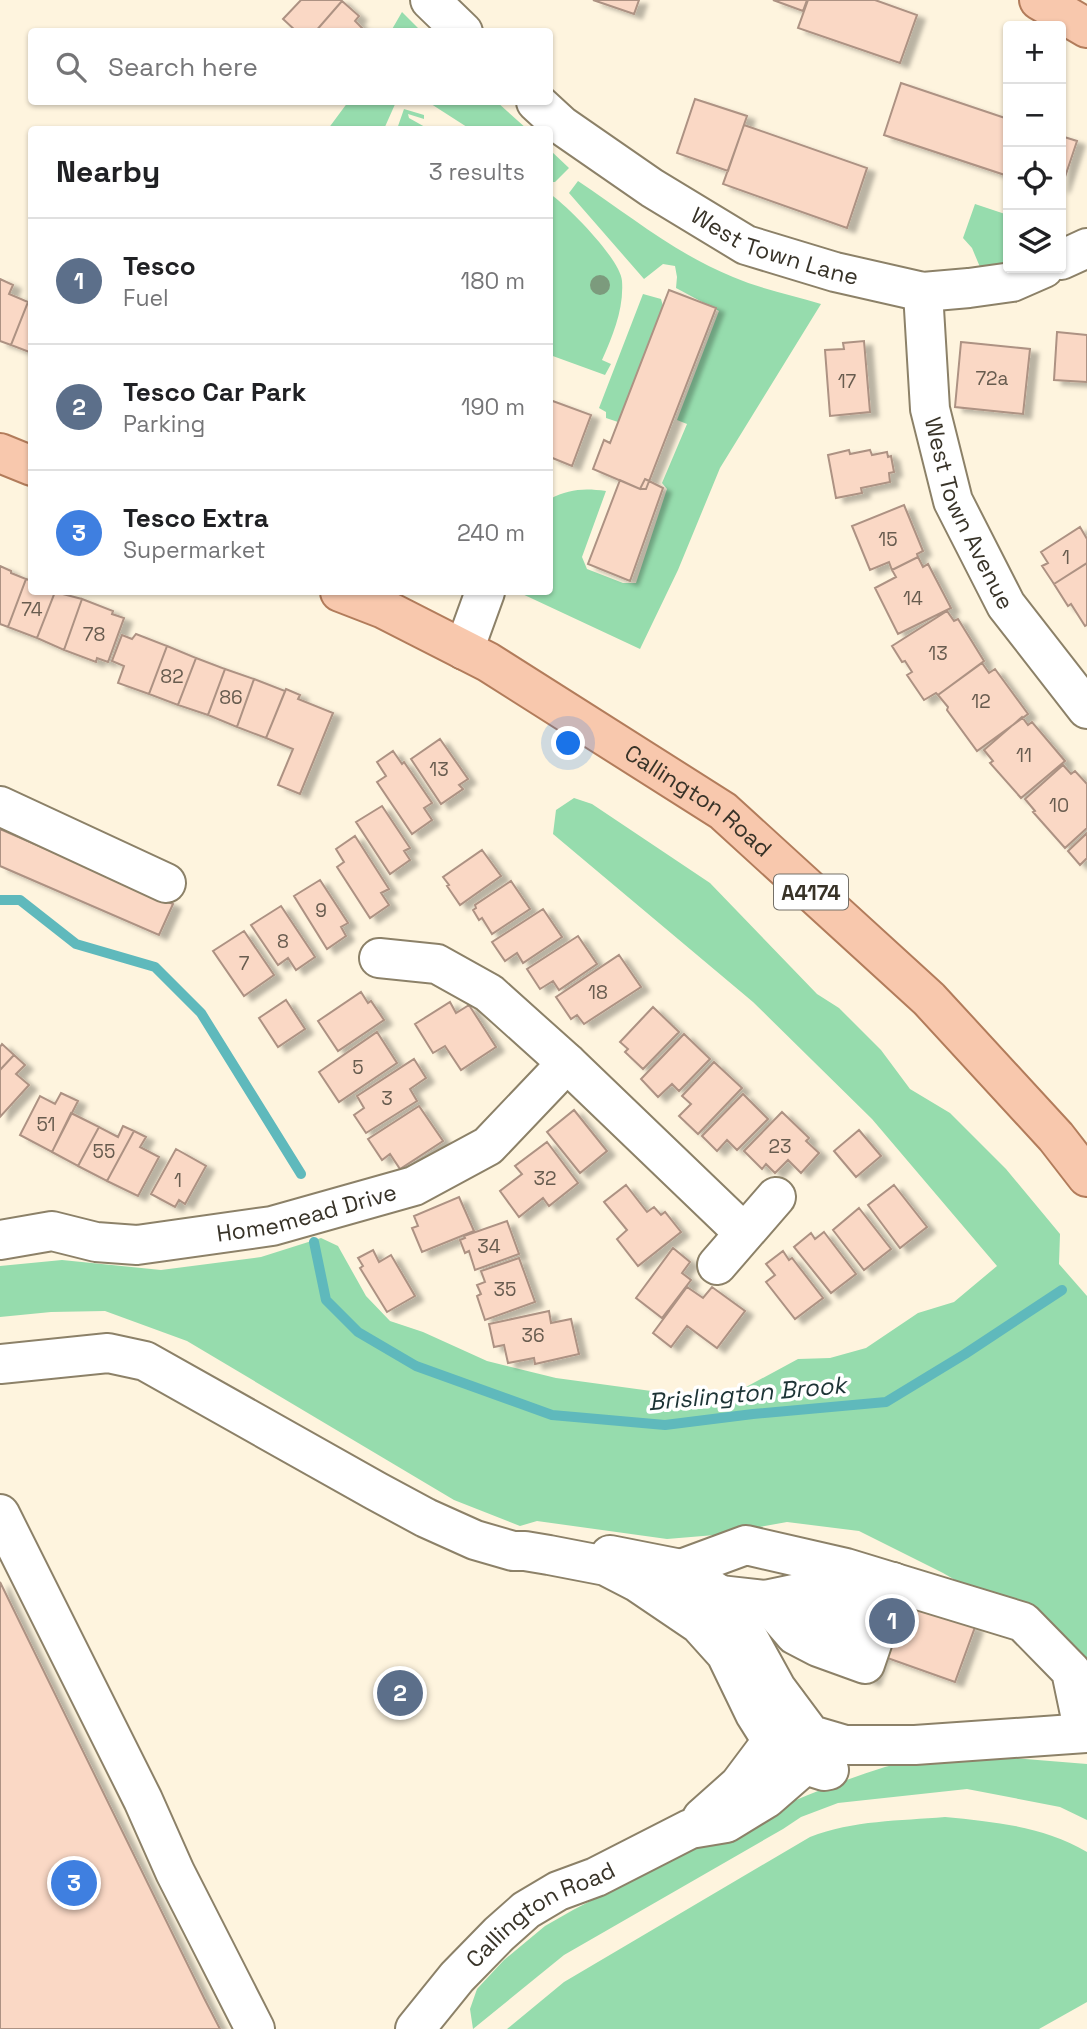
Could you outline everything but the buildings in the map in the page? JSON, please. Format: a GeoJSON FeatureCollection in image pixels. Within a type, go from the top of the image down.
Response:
{"type":"FeatureCollection","features":[{"type":"Feature","properties":{"kind":"main road"},"geometry":{"type":"LineString","coordinates":[[1039,0],[1087,28]]}},
{"type":"Feature","properties":{"kind":"main road"},"geometry":{"type":"LineString","coordinates":[[0,453],[28,464]]}},
{"type":"Feature","properties":{"kind":"main road","name":"Callington Road"},"geometry":{"type":"LineString","coordinates":[[348,595],[384,609],[488,662],[723,811],[929,999],[1056,1137],[1087,1177]]}},
{"type":"Feature","properties":{"kind":"street"},"geometry":{"type":"LineString","coordinates":[[430,0],[459,28]]}},
{"type":"Feature","properties":{"kind":"street","name":"West Town Lane"},"geometry":{"type":"LineString","coordinates":[[540,105],[561,125],[652,188],[746,245],[835,272],[923,292],[965,273],[1012,282],[1033,273]]}},
{"type":"Feature","properties":{"kind":"street"},"geometry":{"type":"LineString","coordinates":[[1066,258],[1087,248]]}},
{"type":"Feature","properties":{"kind":"street","name":"West Town Avenue"},"geometry":{"type":"LineString","coordinates":[[923,292],[930,409],[953,501],[1006,605],[1087,709]]}},
{"type":"Feature","properties":{"kind":"street"},"geometry":{"type":"LineString","coordinates":[[464,650],[484,595]]}},
{"type":"Feature","properties":{"kind":"street"},"geometry":{"type":"LineString","coordinates":[[0,806],[166,883]]}},
{"type":"Feature","properties":{"kind":"street"},"geometry":{"type":"LineString","coordinates":[[379,958],[437,964],[489,993],[744,1233]]}},
{"type":"Feature","properties":{"kind":"street","name":"Homemead Drive"},"geometry":{"type":"LineString","coordinates":[[0,1240],[52,1231],[96,1242],[137,1245],[272,1226],[414,1186],[488,1146],[566,1063]]}},
{"type":"Feature","properties":{"kind":"street"},"geometry":{"type":"LineString","coordinates":[[717,1265],[776,1197]]}},
{"type":"Feature","properties":{"kind":"street"},"geometry":{"type":"LineString","coordinates":[[0,1364],[108,1353],[145,1361],[426,1518],[475,1540],[513,1551],[606,1566],[637,1582],[699,1624],[726,1654],[755,1714],[772,1741],[805,1765],[824,1771],[915,1745]]}},
{"type":"Feature","properties":{"kind":"street"},"geometry":{"type":"LineString","coordinates":[[0,1514],[255,2029]]}},
{"type":"Feature","properties":{"kind":"street"},"geometry":{"type":"LineString","coordinates":[[681,1569],[746,1545],[846,1568],[882,1615]]}},
{"type":"Feature","properties":{"kind":"street"},"geometry":{"type":"LineString","coordinates":[[579,1561],[598,1553],[681,1569],[720,1595],[750,1639],[776,1688],[811,1735],[845,1745],[915,1745],[1085,1733],[1071,1671],[1023,1622],[882,1615],[835,1599],[765,1600],[720,1595]]}},
{"type":"Feature","properties":{"kind":"street"},"geometry":{"type":"LineString","coordinates":[[720,1595],[726,1633],[726,1654]]}},
{"type":"Feature","properties":{"kind":"street"},"geometry":{"type":"LineString","coordinates":[[765,1600],[795,1635],[818,1647],[865,1664],[882,1615]]}},
{"type":"Feature","properties":{"kind":"street"},"geometry":{"type":"LineString","coordinates":[[690,1829],[726,1823],[767,1798],[805,1765],[809,1754],[786,1702]]}},
{"type":"Feature","properties":{"kind":"street"},"geometry":{"type":"LineString","coordinates":[[690,1829],[739,1785],[772,1741]]}},
{"type":"Feature","properties":{"kind":"street","name":"Callington Road"},"geometry":{"type":"LineString","coordinates":[[421,2026],[457,1977],[526,1910],[558,1891],[596,1877],[690,1829]]}},
{"type":"Feature","properties":{"kind":"green space"},"geometry":{"type":"Polygon","coordinates":[[[402,12],[418,28],[393,28],[402,12]]]}},
{"type":"Feature","properties":{"kind":"green space"},"geometry":{"type":"Polygon","coordinates":[[[346,105],[395,105],[385,126],[330,126],[346,105]]]}},
{"type":"Feature","properties":{"kind":"green space"},"geometry":{"type":"Polygon","coordinates":[[[433,105],[500,105],[524,126],[465,126],[433,105]]]}},
{"type":"Feature","properties":{"kind":"green space"},"geometry":{"type":"Polygon","coordinates":[[[404,109],[424,115],[424,119],[408,114],[409,118],[423,126],[398,126],[404,109]]]}},
{"type":"Feature","properties":{"kind":"green space"},"geometry":{"type":"Polygon","coordinates":[[[553,153],[569,168],[553,182],[553,153]]]}},
{"type":"Feature","properties":{"kind":"green space"},"geometry":{"type":"Polygon","coordinates":[[[578,181],[653,233],[712,268],[754,285],[821,304],[720,468],[678,570],[640,649],[524,595],[553,595],[553,498],[570,491],[606,491],[582,557],[587,569],[623,583],[636,583],[667,489],[662,483],[687,424],[677,420],[719,311],[676,288],[675,266],[663,264],[644,279],[569,193],[578,181]]]}},
{"type":"Feature","properties":{"kind":"green space"},"geometry":{"type":"Polygon","coordinates":[[[553,197],[604,247],[622,281],[619,312],[602,360],[611,364],[605,375],[553,356],[553,197]]]}},
{"type":"Feature","properties":{"kind":"green space"},"geometry":{"type":"Polygon","coordinates":[[[975,204],[1003,213],[1003,270],[985,279],[972,248],[963,238],[975,204]]]}},
{"type":"Feature","properties":{"kind":"green space"},"geometry":{"type":"Polygon","coordinates":[[[643,294],[661,299],[663,306],[618,422],[606,418],[606,412],[599,408],[643,294]]]}},
{"type":"Feature","properties":{"kind":"green space"},"geometry":{"type":"Polygon","coordinates":[[[574,798],[592,804],[710,883],[817,994],[839,1008],[881,1050],[910,1089],[950,1113],[1006,1169],[1060,1234],[1059,1264],[1087,1296],[1087,1675],[1023,1619],[943,1573],[859,1531],[787,1522],[715,1535],[667,1539],[537,1521],[520,1526],[454,1500],[187,1341],[105,1311],[0,1317],[0,1266],[62,1260],[161,1270],[261,1257],[321,1238],[338,1246],[366,1296],[390,1321],[423,1332],[487,1361],[556,1378],[688,1396],[733,1394],[798,1359],[830,1358],[866,1348],[918,1313],[954,1302],[997,1266],[872,1119],[753,1002],[553,834],[556,810],[574,798]]]}},
{"type":"Feature","properties":{"kind":"green space"},"geometry":{"type":"Polygon","coordinates":[[[975,1755],[1087,1764],[1087,1820],[1060,1807],[967,1789],[838,1803],[801,1817],[564,1955],[473,2029],[470,2009],[477,1989],[504,1960],[545,1926],[573,1910],[726,1832],[805,1796],[885,1767],[975,1755]]]}},
{"type":"Feature","properties":{"kind":"green space"},"geometry":{"type":"Polygon","coordinates":[[[945,1817],[1000,1823],[1036,1831],[1087,1852],[1087,2002],[1039,2029],[507,2029],[564,1982],[810,1837],[860,1824],[945,1817]]]}},
{"type":"Feature","properties":{"kind":"waterway","name":"Brislington Brook"},"geometry":{"type":"LineString","coordinates":[[0,900],[20,900],[76,944],[155,967],[201,1013],[301,1174]]}},
{"type":"Feature","properties":{"kind":"waterway","name":"Brislington Brook"},"geometry":{"type":"LineString","coordinates":[[314,1242],[326,1300],[358,1332],[416,1366],[552,1415],[665,1425],[886,1402],[1062,1290]]}},
{"type":"Feature","properties":{"kind":"place","name":"Tesco"},"geometry":{"type":"Point","coordinates":[892,1621]}},
{"type":"Feature","properties":{"kind":"place","name":"Tesco Car Park"},"geometry":{"type":"Point","coordinates":[400,1693]}},
{"type":"Feature","properties":{"kind":"place","name":"Tesco Extra"},"geometry":{"type":"Point","coordinates":[74,1883]}}]}
